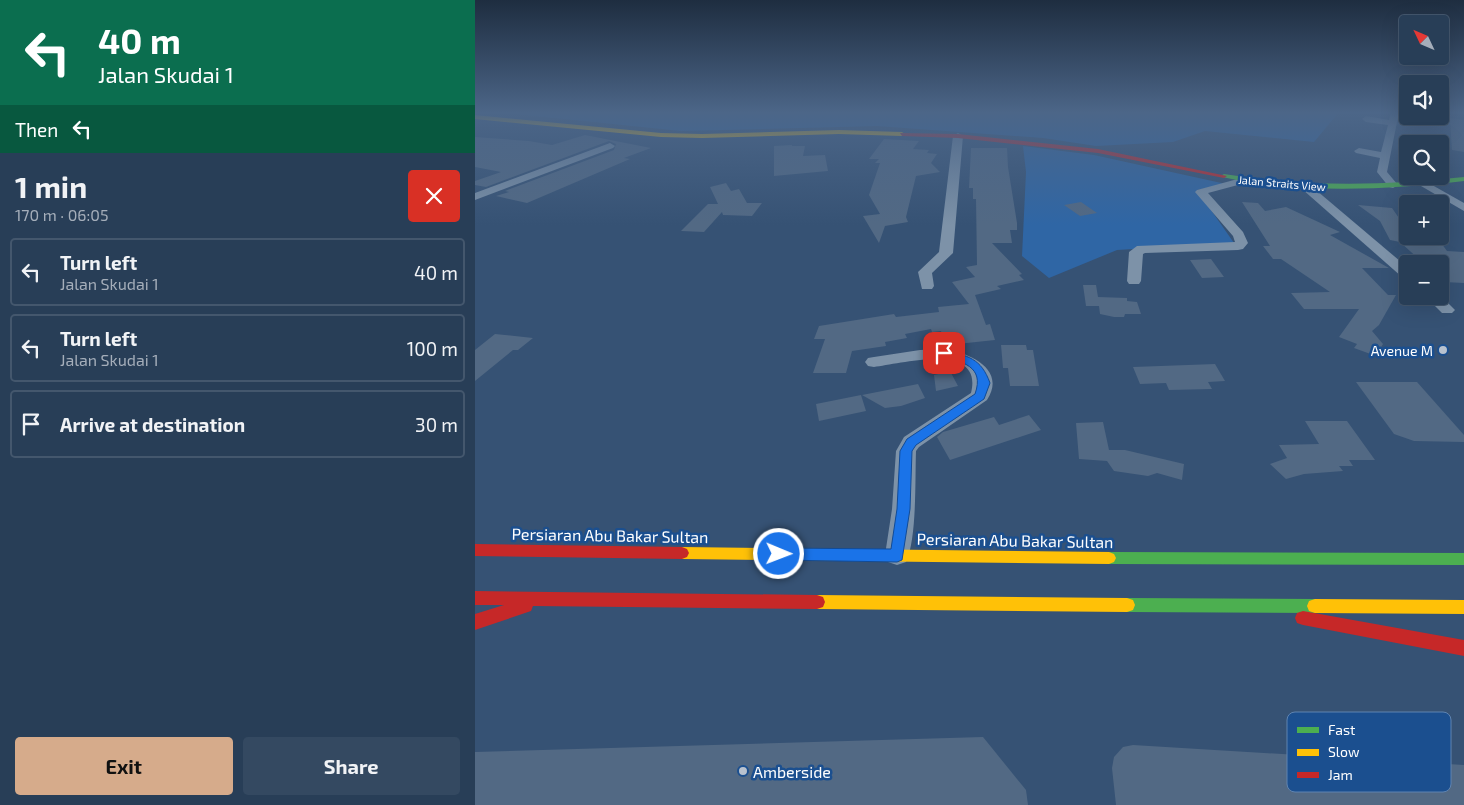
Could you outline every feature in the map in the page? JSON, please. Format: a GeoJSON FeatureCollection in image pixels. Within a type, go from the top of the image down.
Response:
{"type":"FeatureCollection","features":[{"type":"Feature","properties":{"kind":"main road","name":"Jalan Straits View"},"geometry":{"type":"LineString","coordinates":[[1085,150],[1245,180],[1290,186],[1399,185]]}},
{"type":"Feature","properties":{"kind":"main road","name":"Jalan Straits View"},"geometry":{"type":"LineString","coordinates":[[1449,181],[1464,179]]}},
{"type":"Feature","properties":{"kind":"main road"},"geometry":{"type":"LineString","coordinates":[[1212,190],[1244,191],[1277,189],[1290,186]]}},
{"type":"Feature","properties":{"kind":"main road","name":"Persiaran Abu Bakar Sultan"},"geometry":{"type":"LineString","coordinates":[[475,550],[1464,560]]}},
{"type":"Feature","properties":{"kind":"main road"},"geometry":{"type":"LineString","coordinates":[[475,598],[964,604],[1464,607]]}},
{"type":"Feature","properties":{"kind":"main road"},"geometry":{"type":"LineString","coordinates":[[475,622],[548,599]]}},
{"type":"Feature","properties":{"kind":"main road"},"geometry":{"type":"LineString","coordinates":[[1229,605],[1464,648]]}},
{"type":"Feature","properties":{"kind":"street"},"geometry":{"type":"LineString","coordinates":[[475,196],[600,150]]}},
{"type":"Feature","properties":{"kind":"street"},"geometry":{"type":"LineString","coordinates":[[927,286],[925,272],[946,253],[957,150]]}},
{"type":"Feature","properties":{"kind":"street"},"geometry":{"type":"LineString","coordinates":[[1386,150],[1382,172],[1393,185]]}},
{"type":"Feature","properties":{"kind":"street"},"geometry":{"type":"LineString","coordinates":[[1359,151],[1385,156]]}},
{"type":"Feature","properties":{"kind":"street"},"geometry":{"type":"LineString","coordinates":[[1134,281],[1136,252],[1142,249],[1238,246],[1242,243],[1239,236],[1201,192],[1245,180]]}},
{"type":"Feature","properties":{"kind":"street"},"geometry":{"type":"LineString","coordinates":[[1427,185],[1464,208]]}},
{"type":"Feature","properties":{"kind":"street"},"geometry":{"type":"LineString","coordinates":[[1306,187],[1399,267]]}},
{"type":"Feature","properties":{"kind":"street"},"geometry":{"type":"LineString","coordinates":[[1442,305],[1447,310]]}},
{"type":"Feature","properties":{"kind":"street"},"geometry":{"type":"LineString","coordinates":[[875,362],[944,353],[972,362],[981,373],[984,383],[980,396],[911,442],[906,451],[903,509],[897,555]]}},
{"type":"Feature","properties":{"kind":"shaded area"},"geometry":{"type":"Polygon","coordinates":[[[1023,150],[1051,150],[1094,155],[1226,184],[1197,190],[1234,243],[1117,250],[1049,278],[1022,256],[1026,172],[1023,150]]]}},
{"type":"Feature","properties":{"kind":"building"},"geometry":{"type":"Polygon","coordinates":[[[475,150],[586,150],[486,187],[475,185],[475,181],[501,172],[475,167],[475,150]]]}},
{"type":"Feature","properties":{"kind":"building"},"geometry":{"type":"Polygon","coordinates":[[[614,150],[647,150],[624,158],[630,159],[527,203],[496,196],[509,192],[505,191],[614,150]]]}},
{"type":"Feature","properties":{"kind":"building"},"geometry":{"type":"Polygon","coordinates":[[[774,150],[804,150],[803,156],[825,155],[828,171],[774,176],[774,150]]]}},
{"type":"Feature","properties":{"kind":"building"},"geometry":{"type":"Polygon","coordinates":[[[876,150],[929,150],[927,153],[937,154],[931,163],[940,172],[916,176],[906,217],[908,222],[885,226],[879,243],[863,216],[880,214],[869,195],[880,163],[875,163],[879,159],[869,159],[876,150]]]}},
{"type":"Feature","properties":{"kind":"building"},"geometry":{"type":"Polygon","coordinates":[[[971,150],[1007,150],[1017,230],[1010,230],[1012,243],[992,243],[1022,274],[1019,275],[1024,280],[997,286],[1001,289],[975,295],[986,325],[990,324],[995,340],[948,345],[946,334],[942,334],[941,331],[932,332],[931,329],[905,334],[907,338],[885,342],[886,346],[852,351],[846,373],[813,373],[825,339],[814,339],[819,326],[894,314],[896,317],[939,312],[938,307],[969,304],[952,282],[975,277],[966,267],[977,265],[976,199],[973,199],[973,188],[969,188],[971,150]]]}},
{"type":"Feature","properties":{"kind":"building"},"geometry":{"type":"Polygon","coordinates":[[[1452,150],[1464,150],[1464,152],[1452,150]]]}},
{"type":"Feature","properties":{"kind":"building"},"geometry":{"type":"Polygon","coordinates":[[[726,183],[731,191],[739,189],[747,203],[762,203],[752,216],[723,215],[722,212],[704,232],[681,231],[708,204],[718,204],[710,187],[726,183]]]}},
{"type":"Feature","properties":{"kind":"building"},"geometry":{"type":"Polygon","coordinates":[[[1081,202],[1097,213],[1080,216],[1064,205],[1081,202]]]}},
{"type":"Feature","properties":{"kind":"building"},"geometry":{"type":"Polygon","coordinates":[[[1242,202],[1258,203],[1265,211],[1286,207],[1340,232],[1330,235],[1389,268],[1362,268],[1388,295],[1396,295],[1379,325],[1372,331],[1383,344],[1376,356],[1354,348],[1357,344],[1339,337],[1359,309],[1304,309],[1291,293],[1330,292],[1281,259],[1273,259],[1263,246],[1270,246],[1242,202]]]}},
{"type":"Feature","properties":{"kind":"building"},"geometry":{"type":"Polygon","coordinates":[[[1358,205],[1392,208],[1399,218],[1399,242],[1390,240],[1380,221],[1358,205]]]}},
{"type":"Feature","properties":{"kind":"building"},"geometry":{"type":"Polygon","coordinates":[[[1403,245],[1443,245],[1447,251],[1464,252],[1464,283],[1449,282],[1449,255],[1414,255],[1403,245]]]}},
{"type":"Feature","properties":{"kind":"building"},"geometry":{"type":"Polygon","coordinates":[[[1211,259],[1224,277],[1202,278],[1190,260],[1211,259]]]}},
{"type":"Feature","properties":{"kind":"building"},"geometry":{"type":"Polygon","coordinates":[[[1083,285],[1096,285],[1098,297],[1127,298],[1127,301],[1137,302],[1141,314],[1125,314],[1124,317],[1114,317],[1100,314],[1099,306],[1086,306],[1083,285]]]}},
{"type":"Feature","properties":{"kind":"building"},"geometry":{"type":"Polygon","coordinates":[[[495,334],[533,338],[518,350],[513,350],[475,381],[475,350],[495,334]]]}},
{"type":"Feature","properties":{"kind":"building"},"geometry":{"type":"Polygon","coordinates":[[[1001,345],[1026,345],[1027,350],[1033,350],[1039,386],[1010,386],[1008,368],[1003,368],[1001,345]]]}},
{"type":"Feature","properties":{"kind":"building"},"geometry":{"type":"Polygon","coordinates":[[[1215,364],[1225,381],[1208,382],[1212,389],[1169,390],[1166,383],[1140,384],[1133,367],[1215,364]]]}},
{"type":"Feature","properties":{"kind":"building"},"geometry":{"type":"Polygon","coordinates":[[[950,371],[958,386],[936,391],[934,375],[950,371]]]}},
{"type":"Feature","properties":{"kind":"building"},"geometry":{"type":"Polygon","coordinates":[[[1356,382],[1417,382],[1464,435],[1464,442],[1414,441],[1394,434],[1356,382]]]}},
{"type":"Feature","properties":{"kind":"building"},"geometry":{"type":"Polygon","coordinates":[[[918,384],[925,398],[901,406],[885,408],[862,395],[918,384]]]}},
{"type":"Feature","properties":{"kind":"building"},"geometry":{"type":"Polygon","coordinates":[[[861,395],[866,411],[819,421],[816,404],[861,395]]]}},
{"type":"Feature","properties":{"kind":"building"},"geometry":{"type":"Polygon","coordinates":[[[1029,415],[1041,430],[950,460],[937,437],[943,432],[994,417],[999,425],[1029,415]]]}},
{"type":"Feature","properties":{"kind":"building"},"geometry":{"type":"Polygon","coordinates":[[[1305,421],[1347,421],[1375,460],[1349,460],[1353,466],[1339,466],[1343,471],[1304,474],[1286,479],[1270,464],[1287,458],[1279,445],[1319,444],[1305,421]]]}},
{"type":"Feature","properties":{"kind":"building"},"geometry":{"type":"Polygon","coordinates":[[[1103,422],[1109,450],[1125,450],[1184,464],[1182,480],[1157,473],[1148,476],[1114,471],[1107,461],[1079,459],[1076,423],[1103,422]]]}},
{"type":"Feature","properties":{"kind":"building","name":"Amberside"},"geometry":{"type":"Polygon","coordinates":[[[983,737],[1026,790],[1028,805],[475,805],[475,752],[983,737]]]}},
{"type":"Feature","properties":{"kind":"building"},"geometry":{"type":"Polygon","coordinates":[[[1133,745],[1287,754],[1287,792],[1451,792],[1451,764],[1464,765],[1464,805],[1116,805],[1112,768],[1114,757],[1123,747],[1133,745]]]}},
{"type":"Feature","properties":{"kind":"traffic: fast"},"geometry":{"type":"LineString","coordinates":[[1224,176],[1284,184],[1344,187],[1404,185],[1464,179]]}},
{"type":"Feature","properties":{"kind":"traffic: fast"},"geometry":{"type":"LineString","coordinates":[[1109,558],[1464,559]]}},
{"type":"Feature","properties":{"kind":"traffic: fast"},"geometry":{"type":"LineString","coordinates":[[1127,605],[1315,606]]}},
{"type":"Feature","properties":{"kind":"traffic: slow"},"geometry":{"type":"LineString","coordinates":[[682,553],[1109,558]]}},
{"type":"Feature","properties":{"kind":"traffic: slow"},"geometry":{"type":"LineString","coordinates":[[817,602],[1127,605]]}},
{"type":"Feature","properties":{"kind":"traffic: slow"},"geometry":{"type":"LineString","coordinates":[[1315,606],[1464,607]]}},
{"type":"Feature","properties":{"kind":"traffic: jam"},"geometry":{"type":"LineString","coordinates":[[1085,150],[1224,176]]}},
{"type":"Feature","properties":{"kind":"traffic: jam"},"geometry":{"type":"LineString","coordinates":[[475,550],[682,553]]}},
{"type":"Feature","properties":{"kind":"traffic: jam"},"geometry":{"type":"LineString","coordinates":[[475,598],[817,602]]}},
{"type":"Feature","properties":{"kind":"traffic: jam"},"geometry":{"type":"LineString","coordinates":[[475,622],[525,606]]}},
{"type":"Feature","properties":{"kind":"traffic: jam"},"geometry":{"type":"LineString","coordinates":[[1303,618],[1464,648]]}},
{"type":"Feature","properties":{"kind":"place","name":"Avenue M"},"geometry":{"type":"Point","coordinates":[1443,350]}},
{"type":"Feature","properties":{"kind":"place","name":"Amberside"},"geometry":{"type":"Point","coordinates":[743,771]}},
{"type":"Feature","properties":{"kind":"route"},"geometry":{"type":"LineString","coordinates":[[779,554],[897,555],[903,509],[906,451],[911,442],[980,396],[984,383],[981,373],[972,362],[944,353]]}}]}
